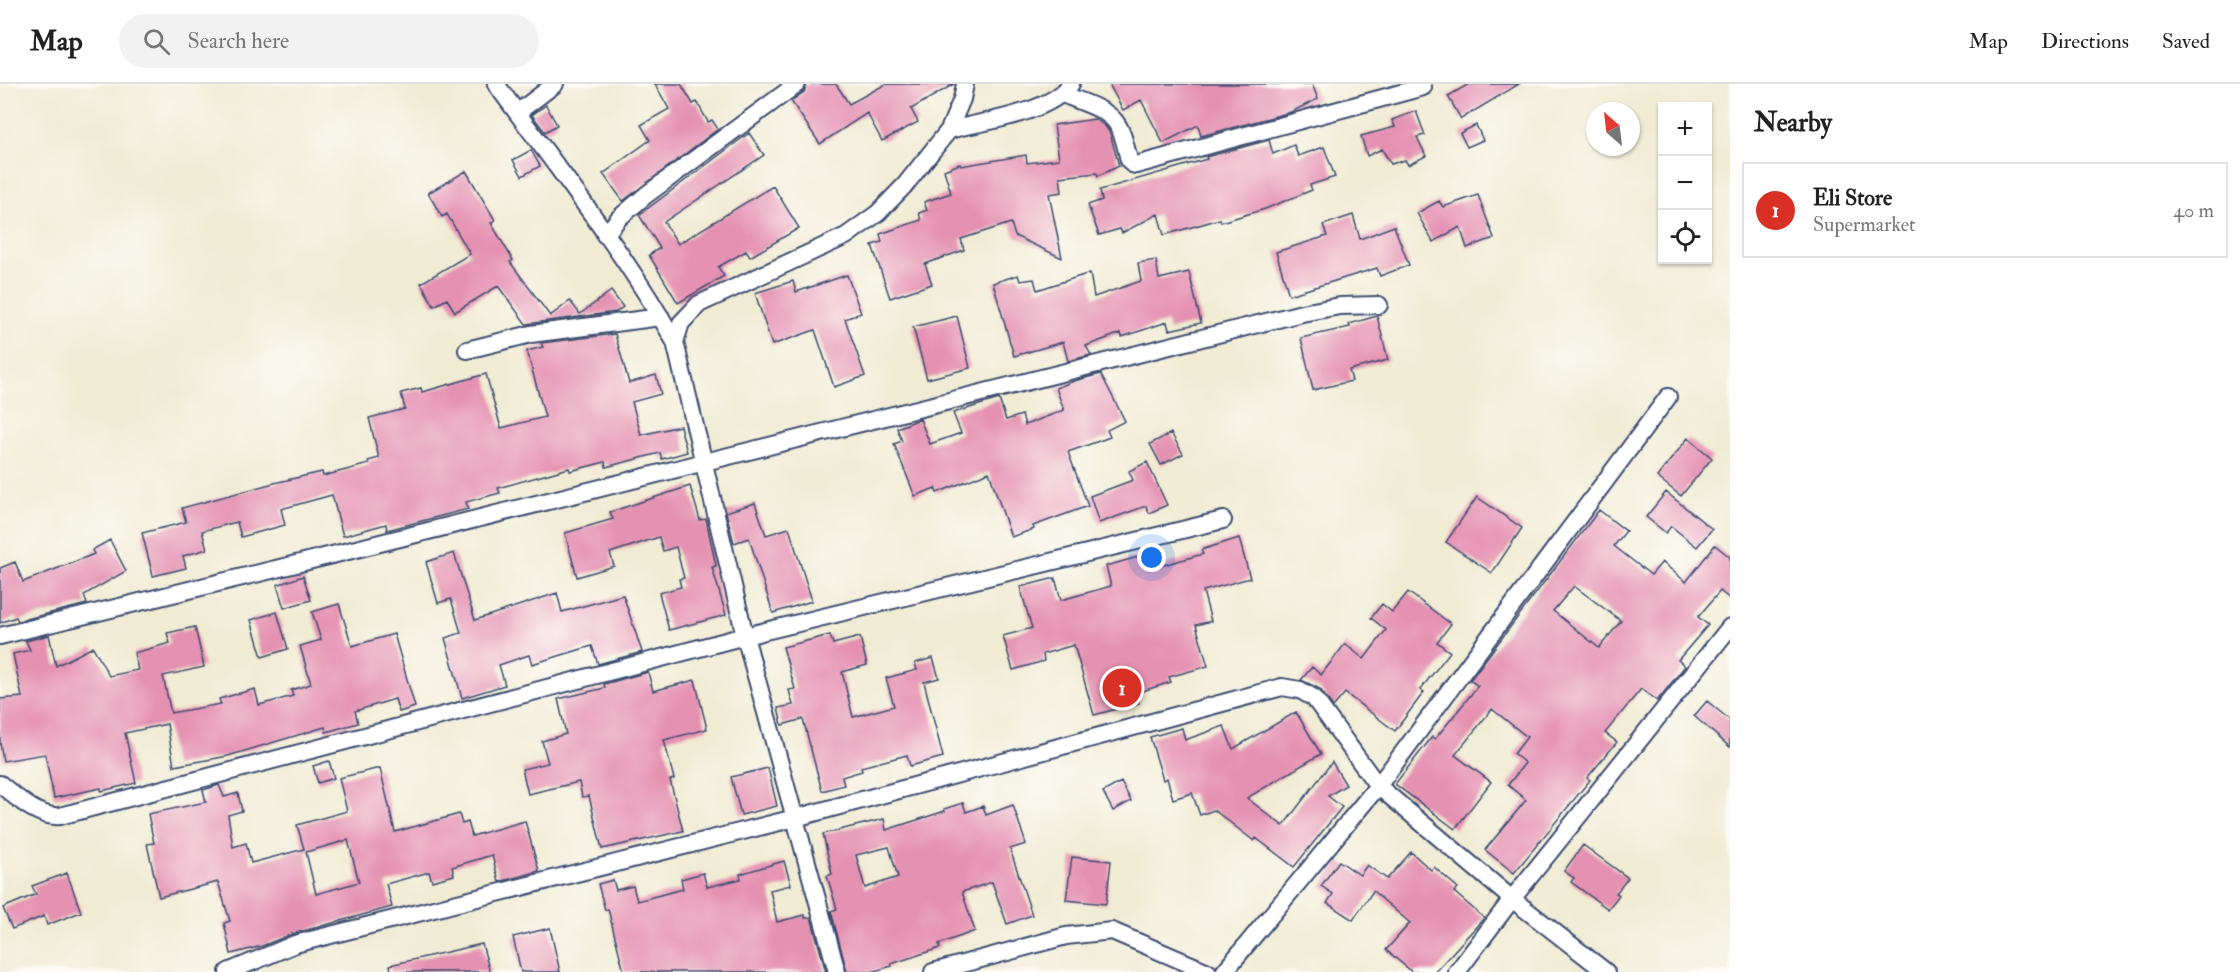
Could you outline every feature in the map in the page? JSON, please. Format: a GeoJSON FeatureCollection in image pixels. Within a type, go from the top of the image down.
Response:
{"type":"FeatureCollection","features":[{"type":"Feature","properties":{"kind":"street"},"geometry":{"type":"LineString","coordinates":[[496,84],[605,235],[661,317],[675,342],[702,462],[746,636],[837,972]]}},
{"type":"Feature","properties":{"kind":"street"},"geometry":{"type":"LineString","coordinates":[[518,113],[555,84]]}},
{"type":"Feature","properties":{"kind":"street"},"geometry":{"type":"LineString","coordinates":[[605,235],[619,218],[646,195],[797,84]]}},
{"type":"Feature","properties":{"kind":"street"},"geometry":{"type":"LineString","coordinates":[[675,342],[681,323],[699,304],[846,236],[878,213],[905,185],[949,130],[962,99],[965,84]]}},
{"type":"Feature","properties":{"kind":"street"},"geometry":{"type":"LineString","coordinates":[[949,130],[1028,111],[1067,89],[1108,114],[1117,123],[1129,160],[1136,165],[1423,87]]}},
{"type":"Feature","properties":{"kind":"street"},"geometry":{"type":"LineString","coordinates":[[0,636],[1302,313],[1340,306],[1379,305]]}},
{"type":"Feature","properties":{"kind":"street"},"geometry":{"type":"LineString","coordinates":[[467,350],[531,334],[661,317]]}},
{"type":"Feature","properties":{"kind":"street"},"geometry":{"type":"LineString","coordinates":[[1224,972],[1378,786],[1668,397]]}},
{"type":"Feature","properties":{"kind":"street"},"geometry":{"type":"LineString","coordinates":[[0,784],[34,809],[51,817],[60,816],[746,636],[1223,520]]}},
{"type":"Feature","properties":{"kind":"street"},"geometry":{"type":"LineString","coordinates":[[1457,972],[1512,899],[1730,627]]}},
{"type":"Feature","properties":{"kind":"street"},"geometry":{"type":"LineString","coordinates":[[228,972],[295,944],[795,818],[1282,687],[1300,690],[1314,698],[1378,786],[1512,899],[1606,972]]}},
{"type":"Feature","properties":{"kind":"street"},"geometry":{"type":"LineString","coordinates":[[933,972],[1066,936],[1112,931],[1208,972]]}},
{"type":"Feature","properties":{"kind":"building"},"geometry":{"type":"Polygon","coordinates":[[[655,84],[681,84],[693,104],[697,102],[708,122],[712,120],[718,129],[623,201],[603,174],[650,140],[641,125],[669,109],[655,84]]]}},
{"type":"Feature","properties":{"kind":"building"},"geometry":{"type":"Polygon","coordinates":[[[807,84],[836,84],[849,104],[886,84],[954,84],[911,109],[918,122],[882,141],[867,113],[820,144],[791,101],[804,92],[807,84]]]}},
{"type":"Feature","properties":{"kind":"building"},"geometry":{"type":"Polygon","coordinates":[[[1109,84],[1312,84],[1318,99],[1291,112],[1201,136],[1198,125],[1163,143],[1141,100],[1123,110],[1109,84]]]}},
{"type":"Feature","properties":{"kind":"building"},"geometry":{"type":"Polygon","coordinates":[[[1469,84],[1519,84],[1461,119],[1448,96],[1469,84]]]}},
{"type":"Feature","properties":{"kind":"building"},"geometry":{"type":"Polygon","coordinates":[[[546,105],[557,125],[545,132],[532,115],[546,105]]]}},
{"type":"Feature","properties":{"kind":"building"},"geometry":{"type":"Polygon","coordinates":[[[1416,111],[1425,135],[1417,137],[1426,156],[1408,165],[1405,160],[1391,164],[1382,149],[1367,156],[1361,136],[1395,127],[1392,120],[1416,111]]]}},
{"type":"Feature","properties":{"kind":"building"},"geometry":{"type":"Polygon","coordinates":[[[1095,119],[1110,133],[1119,166],[1098,176],[1097,173],[1060,177],[1062,192],[1049,194],[1062,258],[1015,236],[1011,223],[961,239],[964,250],[925,264],[932,284],[890,298],[872,245],[882,242],[880,234],[921,220],[919,213],[927,210],[924,202],[951,193],[944,170],[960,164],[961,166],[1026,155],[1027,163],[1059,159],[1054,125],[1095,119]]]}},
{"type":"Feature","properties":{"kind":"building"},"geometry":{"type":"Polygon","coordinates":[[[1476,125],[1483,140],[1467,147],[1460,133],[1476,125]]]}},
{"type":"Feature","properties":{"kind":"building"},"geometry":{"type":"Polygon","coordinates":[[[749,133],[764,155],[664,222],[678,244],[773,186],[799,228],[750,257],[746,251],[718,267],[724,276],[678,303],[649,255],[660,248],[639,215],[749,133]]]}},
{"type":"Feature","properties":{"kind":"building"},"geometry":{"type":"Polygon","coordinates":[[[1269,140],[1273,154],[1294,145],[1298,156],[1324,147],[1335,177],[1310,185],[1312,190],[1265,209],[1221,222],[1220,219],[1164,235],[1158,214],[1122,233],[1120,229],[1099,235],[1088,205],[1102,200],[1100,190],[1269,140]]]}},
{"type":"Feature","properties":{"kind":"building"},"geometry":{"type":"Polygon","coordinates":[[[531,150],[540,166],[522,176],[513,160],[531,150]]]}},
{"type":"Feature","properties":{"kind":"building"},"geometry":{"type":"Polygon","coordinates":[[[466,171],[495,220],[491,223],[513,260],[510,262],[550,316],[570,301],[580,314],[611,291],[623,307],[616,312],[526,324],[498,286],[455,312],[447,299],[434,306],[421,283],[470,254],[447,214],[442,217],[428,193],[466,171]]]}},
{"type":"Feature","properties":{"kind":"building"},"geometry":{"type":"Polygon","coordinates":[[[1478,195],[1494,238],[1467,248],[1460,227],[1433,242],[1417,213],[1439,201],[1443,207],[1478,195]]]}},
{"type":"Feature","properties":{"kind":"building"},"geometry":{"type":"Polygon","coordinates":[[[1353,215],[1360,239],[1394,226],[1409,265],[1380,276],[1377,268],[1289,295],[1276,252],[1327,236],[1323,225],[1353,215]]]}},
{"type":"Feature","properties":{"kind":"building"},"geometry":{"type":"Polygon","coordinates":[[[1156,260],[1159,279],[1189,272],[1201,323],[1169,330],[1167,322],[1122,337],[1121,333],[1086,346],[1091,355],[1068,361],[1063,342],[1014,356],[993,283],[1018,275],[1020,281],[1034,279],[1037,290],[1090,273],[1094,297],[1141,281],[1138,263],[1156,260]]]}},
{"type":"Feature","properties":{"kind":"building"},"geometry":{"type":"Polygon","coordinates":[[[847,275],[861,313],[845,319],[865,376],[834,387],[815,330],[772,345],[755,293],[793,281],[796,292],[847,275]]]}},
{"type":"Feature","properties":{"kind":"building"},"geometry":{"type":"Polygon","coordinates":[[[957,316],[970,368],[927,379],[913,327],[957,316]]]}},
{"type":"Feature","properties":{"kind":"building"},"geometry":{"type":"Polygon","coordinates":[[[1377,316],[1388,360],[1349,370],[1352,381],[1313,390],[1301,338],[1350,327],[1349,324],[1377,316]]]}},
{"type":"Feature","properties":{"kind":"building"},"geometry":{"type":"Polygon","coordinates":[[[615,334],[629,383],[656,375],[661,394],[632,402],[641,435],[680,426],[687,452],[662,459],[660,453],[606,467],[605,462],[570,471],[569,468],[498,488],[500,493],[466,502],[468,509],[387,530],[386,524],[343,536],[332,495],[281,509],[285,525],[241,537],[237,522],[202,531],[207,549],[183,556],[186,568],[153,576],[142,533],[186,522],[182,508],[274,483],[322,472],[323,476],[369,464],[368,461],[379,458],[369,418],[405,409],[401,393],[421,388],[422,392],[486,374],[501,428],[545,417],[527,351],[543,347],[541,343],[615,334]]]}},
{"type":"Feature","properties":{"kind":"building"},"geometry":{"type":"Polygon","coordinates":[[[1101,374],[1125,421],[1107,430],[1110,437],[1068,452],[1088,506],[1033,526],[1034,529],[1011,537],[989,472],[937,493],[935,488],[915,496],[894,444],[902,441],[897,428],[920,419],[930,444],[961,433],[953,413],[999,399],[1006,420],[1022,415],[1025,425],[1064,410],[1056,388],[1101,374]]]}},
{"type":"Feature","properties":{"kind":"building"},"geometry":{"type":"Polygon","coordinates":[[[1171,433],[1183,454],[1161,465],[1150,444],[1171,433]]]}},
{"type":"Feature","properties":{"kind":"building"},"geometry":{"type":"Polygon","coordinates":[[[1688,438],[1712,458],[1681,496],[1657,477],[1688,438]]]}},
{"type":"Feature","properties":{"kind":"building"},"geometry":{"type":"Polygon","coordinates":[[[1147,462],[1167,505],[1149,513],[1146,506],[1099,523],[1090,496],[1133,480],[1129,471],[1147,462]]]}},
{"type":"Feature","properties":{"kind":"building"},"geometry":{"type":"Polygon","coordinates":[[[690,486],[700,520],[706,519],[716,566],[712,567],[726,615],[669,630],[659,593],[681,587],[679,579],[684,578],[676,547],[663,551],[659,537],[610,553],[614,566],[577,577],[565,533],[613,519],[610,512],[690,486]]]}},
{"type":"Feature","properties":{"kind":"building"},"geometry":{"type":"Polygon","coordinates":[[[1666,492],[1712,529],[1697,547],[1671,526],[1666,533],[1646,517],[1666,492]]]}},
{"type":"Feature","properties":{"kind":"building"},"geometry":{"type":"Polygon","coordinates":[[[1477,497],[1522,528],[1492,573],[1446,542],[1477,497]]]}},
{"type":"Feature","properties":{"kind":"building"},"geometry":{"type":"Polygon","coordinates":[[[755,503],[766,535],[789,528],[812,601],[773,613],[749,538],[734,543],[726,512],[755,503]]]}},
{"type":"Feature","properties":{"kind":"building"},"geometry":{"type":"Polygon","coordinates":[[[1599,510],[1626,531],[1614,546],[1651,575],[1662,562],[1686,582],[1715,545],[1730,557],[1730,599],[1720,591],[1698,617],[1708,625],[1678,660],[1685,666],[1657,701],[1641,689],[1605,733],[1617,742],[1587,778],[1590,780],[1514,873],[1485,850],[1526,800],[1508,785],[1525,763],[1514,754],[1527,737],[1492,709],[1455,755],[1491,782],[1455,829],[1395,784],[1432,737],[1435,739],[1478,686],[1470,680],[1599,510]],[[1574,586],[1553,611],[1599,648],[1621,621],[1574,586]]]}},
{"type":"Feature","properties":{"kind":"building"},"geometry":{"type":"Polygon","coordinates":[[[1239,538],[1250,578],[1203,591],[1211,621],[1196,625],[1208,666],[1169,677],[1171,682],[1136,693],[1139,703],[1094,715],[1074,645],[1043,654],[1044,661],[1013,670],[1003,636],[1032,628],[1020,587],[1055,578],[1061,600],[1111,586],[1106,566],[1145,555],[1149,569],[1203,554],[1201,550],[1239,538]]]}},
{"type":"Feature","properties":{"kind":"building"},"geometry":{"type":"Polygon","coordinates":[[[110,540],[126,571],[84,595],[87,604],[18,621],[16,617],[0,623],[0,568],[15,562],[23,582],[94,554],[92,550],[110,540]]]}},
{"type":"Feature","properties":{"kind":"building"},"geometry":{"type":"Polygon","coordinates":[[[454,553],[475,620],[557,593],[562,612],[623,595],[642,652],[598,664],[592,646],[532,664],[529,655],[499,665],[505,685],[462,698],[445,638],[461,633],[451,599],[438,603],[426,562],[454,553]]]}},
{"type":"Feature","properties":{"kind":"building"},"geometry":{"type":"Polygon","coordinates":[[[303,576],[311,600],[284,608],[277,585],[303,576]]]}},
{"type":"Feature","properties":{"kind":"building"},"geometry":{"type":"Polygon","coordinates":[[[1408,592],[1451,624],[1437,642],[1450,652],[1420,690],[1424,692],[1395,731],[1345,693],[1333,707],[1320,689],[1301,680],[1312,667],[1321,675],[1345,644],[1364,659],[1386,630],[1371,618],[1382,604],[1392,612],[1408,592]]]}},
{"type":"Feature","properties":{"kind":"building"},"geometry":{"type":"Polygon","coordinates":[[[339,604],[352,646],[394,634],[415,707],[399,712],[395,699],[355,711],[358,723],[326,732],[325,727],[228,756],[174,766],[167,724],[125,733],[136,783],[54,798],[45,754],[3,761],[0,742],[0,699],[22,697],[13,654],[30,650],[26,641],[49,635],[56,666],[93,647],[109,676],[138,670],[134,653],[170,643],[167,633],[195,627],[204,667],[163,676],[171,713],[221,704],[219,699],[255,689],[259,705],[293,696],[291,690],[311,684],[300,646],[321,640],[312,612],[339,604]]]}},
{"type":"Feature","properties":{"kind":"building"},"geometry":{"type":"Polygon","coordinates":[[[277,612],[288,649],[262,657],[251,620],[277,612]]]}},
{"type":"Feature","properties":{"kind":"building"},"geometry":{"type":"Polygon","coordinates":[[[830,635],[833,644],[860,637],[867,665],[842,672],[853,717],[894,706],[886,678],[917,670],[915,663],[933,658],[939,678],[924,682],[943,757],[910,766],[907,755],[861,767],[862,771],[842,777],[844,785],[822,791],[803,719],[782,725],[778,708],[793,705],[789,690],[795,689],[783,647],[830,635]]]}},
{"type":"Feature","properties":{"kind":"building"},"geometry":{"type":"Polygon","coordinates":[[[648,672],[653,691],[695,680],[707,729],[664,740],[674,779],[670,780],[683,831],[602,849],[589,796],[582,797],[579,782],[528,794],[522,769],[548,763],[542,741],[566,734],[558,699],[605,688],[604,684],[648,672]]]}},
{"type":"Feature","properties":{"kind":"building"},"geometry":{"type":"Polygon","coordinates":[[[1707,701],[1730,720],[1730,747],[1694,716],[1707,701]]]}},
{"type":"Feature","properties":{"kind":"building"},"geometry":{"type":"Polygon","coordinates":[[[1296,712],[1321,754],[1247,798],[1283,826],[1332,762],[1346,785],[1328,796],[1342,807],[1294,867],[1256,838],[1254,841],[1214,810],[1200,815],[1192,793],[1173,799],[1167,778],[1163,780],[1150,737],[1182,728],[1185,740],[1224,726],[1233,749],[1296,712]]]}},
{"type":"Feature","properties":{"kind":"building"},"geometry":{"type":"Polygon","coordinates":[[[329,761],[334,778],[318,783],[313,766],[329,761]]]}},
{"type":"Feature","properties":{"kind":"building"},"geometry":{"type":"Polygon","coordinates":[[[380,768],[395,832],[459,814],[462,824],[468,822],[472,836],[525,821],[539,871],[499,882],[492,855],[452,867],[454,875],[432,881],[429,872],[386,884],[392,907],[292,934],[262,946],[231,954],[224,923],[230,921],[218,882],[159,897],[147,844],[154,843],[148,814],[206,802],[203,790],[219,785],[224,797],[238,793],[242,811],[228,815],[233,847],[246,843],[251,863],[304,849],[297,825],[347,811],[339,778],[380,768]],[[348,840],[306,852],[316,894],[359,882],[348,840]]]}},
{"type":"Feature","properties":{"kind":"building"},"geometry":{"type":"Polygon","coordinates":[[[768,768],[777,806],[741,815],[731,777],[768,768]]]}},
{"type":"Feature","properties":{"kind":"building"},"geometry":{"type":"Polygon","coordinates":[[[1121,782],[1131,801],[1113,811],[1103,792],[1121,782]]]}},
{"type":"Feature","properties":{"kind":"building"},"geometry":{"type":"Polygon","coordinates":[[[963,803],[966,812],[983,806],[986,815],[1013,805],[1026,844],[1010,849],[1032,915],[1007,924],[992,882],[962,892],[975,931],[939,944],[940,948],[891,964],[892,966],[871,972],[847,972],[831,911],[837,909],[827,876],[832,874],[823,834],[884,819],[886,830],[945,811],[944,809],[963,803]],[[889,847],[856,855],[865,888],[898,877],[889,847]]]}},
{"type":"Feature","properties":{"kind":"building"},"geometry":{"type":"Polygon","coordinates":[[[1583,845],[1628,878],[1616,893],[1619,895],[1608,909],[1571,882],[1574,878],[1564,871],[1583,845]]]}},
{"type":"Feature","properties":{"kind":"building"},"geometry":{"type":"Polygon","coordinates":[[[1411,852],[1431,870],[1434,867],[1458,888],[1454,892],[1484,918],[1435,972],[1412,972],[1386,950],[1410,923],[1373,891],[1353,920],[1327,903],[1333,894],[1321,886],[1339,861],[1360,875],[1367,865],[1387,879],[1411,852]]]}},
{"type":"Feature","properties":{"kind":"building"},"geometry":{"type":"Polygon","coordinates":[[[1072,857],[1111,861],[1106,904],[1066,900],[1072,857]]]}},
{"type":"Feature","properties":{"kind":"building"},"geometry":{"type":"Polygon","coordinates":[[[784,861],[791,885],[770,890],[777,922],[805,915],[805,918],[811,917],[826,972],[624,972],[608,909],[605,910],[598,884],[613,880],[616,890],[633,886],[637,901],[683,889],[681,879],[703,873],[707,887],[741,879],[740,874],[784,861]]]}},
{"type":"Feature","properties":{"kind":"building"},"geometry":{"type":"Polygon","coordinates":[[[67,873],[81,912],[47,925],[44,916],[12,929],[3,908],[36,894],[32,886],[67,873]]]}},
{"type":"Feature","properties":{"kind":"building"},"geometry":{"type":"Polygon","coordinates":[[[550,928],[560,972],[521,972],[513,937],[550,928]]]}},
{"type":"Feature","properties":{"kind":"building"},"geometry":{"type":"Polygon","coordinates":[[[482,944],[490,972],[391,972],[390,965],[482,944]]]}},
{"type":"Feature","properties":{"kind":"place","name":"Eli Store"},"geometry":{"type":"Point","coordinates":[1122,688]}}]}
